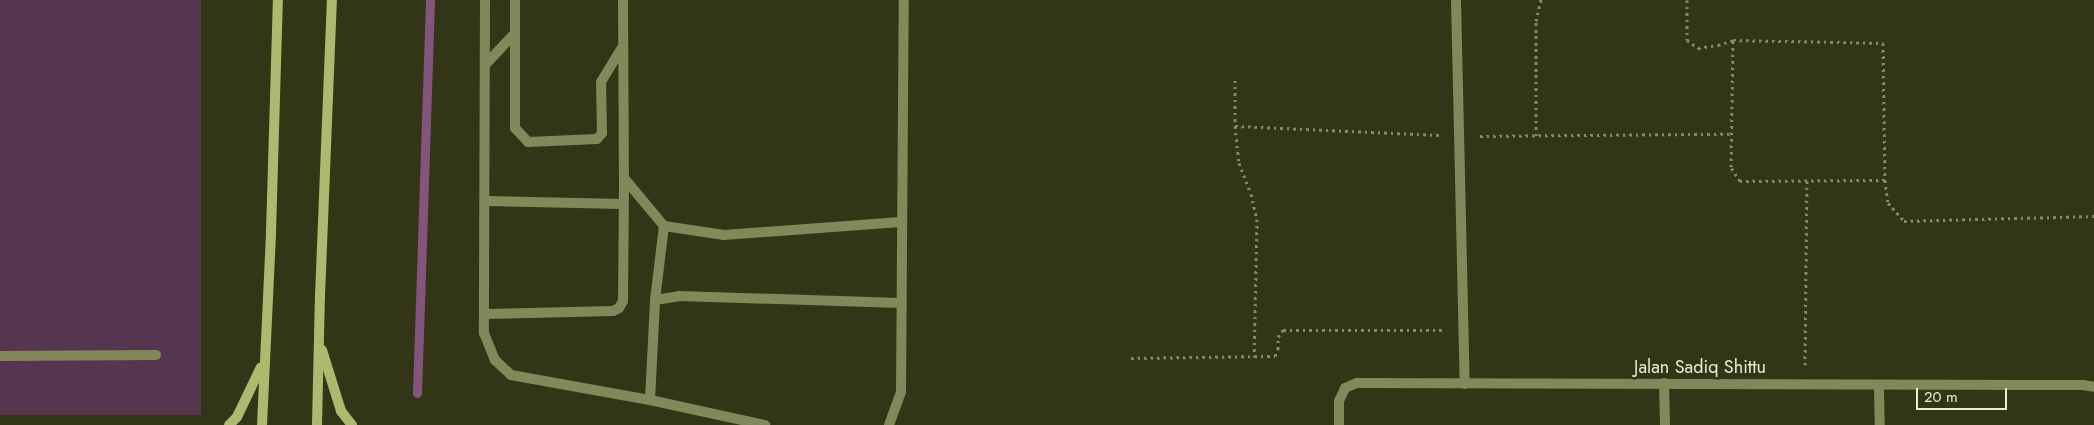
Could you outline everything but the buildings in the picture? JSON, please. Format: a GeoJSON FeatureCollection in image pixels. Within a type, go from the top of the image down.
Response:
{"type":"FeatureCollection","features":[{"type":"Feature","properties":{"kind":"street"},"geometry":{"type":"LineString","coordinates":[[262,425],[263,363],[271,232],[278,0]]}},
{"type":"Feature","properties":{"kind":"street"},"geometry":{"type":"LineString","coordinates":[[317,425],[320,296],[332,0]]}},
{"type":"Feature","properties":{"kind":"street"},"geometry":{"type":"LineString","coordinates":[[485,0],[486,201],[484,333],[495,360],[511,375],[650,400],[765,425]]}},
{"type":"Feature","properties":{"kind":"street"},"geometry":{"type":"LineString","coordinates":[[515,0],[515,128],[528,142],[597,140],[602,133],[601,82],[623,45]]}},
{"type":"Feature","properties":{"kind":"street"},"geometry":{"type":"LineString","coordinates":[[484,314],[613,311],[619,308],[623,302],[623,0]]}},
{"type":"Feature","properties":{"kind":"street"},"geometry":{"type":"LineString","coordinates":[[889,425],[901,392],[904,0]]}},
{"type":"Feature","properties":{"kind":"street"},"geometry":{"type":"LineString","coordinates":[[1456,0],[1465,384]]}},
{"type":"Feature","properties":{"kind":"street"},"geometry":{"type":"LineString","coordinates":[[485,65],[515,33]]}},
{"type":"Feature","properties":{"kind":"street"},"geometry":{"type":"LineString","coordinates":[[624,178],[664,226],[724,235],[901,222]]}},
{"type":"Feature","properties":{"kind":"street"},"geometry":{"type":"LineString","coordinates":[[486,201],[622,204]]}},
{"type":"Feature","properties":{"kind":"street"},"geometry":{"type":"LineString","coordinates":[[650,400],[655,300],[664,226]]}},
{"type":"Feature","properties":{"kind":"street"},"geometry":{"type":"LineString","coordinates":[[320,296],[322,354],[342,411],[352,425]]}},
{"type":"Feature","properties":{"kind":"street"},"geometry":{"type":"LineString","coordinates":[[655,300],[679,296],[901,303]]}},
{"type":"Feature","properties":{"kind":"street"},"geometry":{"type":"LineString","coordinates":[[0,356],[156,355]]}},
{"type":"Feature","properties":{"kind":"street"},"geometry":{"type":"LineString","coordinates":[[229,425],[237,417],[263,363]]}},
{"type":"Feature","properties":{"kind":"street","name":"Jalan Sadiq Shittu"},"geometry":{"type":"LineString","coordinates":[[1339,425],[1339,401],[1345,388],[1357,383],[1664,383],[1879,386],[2082,385],[2094,387]]}},
{"type":"Feature","properties":{"kind":"street"},"geometry":{"type":"LineString","coordinates":[[1664,383],[1665,425]]}},
{"type":"Feature","properties":{"kind":"street"},"geometry":{"type":"LineString","coordinates":[[1879,386],[1880,425]]}},
{"type":"Feature","properties":{"kind":"path"},"geometry":{"type":"LineString","coordinates":[[1536,136],[1536,21],[1541,0]]}},
{"type":"Feature","properties":{"kind":"path"},"geometry":{"type":"LineString","coordinates":[[1687,0],[1687,40],[1698,48],[1718,45],[1733,40],[1882,43],[1885,180],[1888,203],[1904,221],[2094,216]]}},
{"type":"Feature","properties":{"kind":"path"},"geometry":{"type":"LineString","coordinates":[[1733,40],[1731,167],[1740,181],[1885,180]]}},
{"type":"Feature","properties":{"kind":"path"},"geometry":{"type":"LineString","coordinates":[[1235,80],[1235,126],[1239,163],[1251,194],[1257,219],[1254,357]]}},
{"type":"Feature","properties":{"kind":"path"},"geometry":{"type":"LineString","coordinates":[[1235,126],[1459,136],[1732,134]]}},
{"type":"Feature","properties":{"kind":"path"},"geometry":{"type":"LineString","coordinates":[[1804,385],[1807,181]]}},
{"type":"Feature","properties":{"kind":"path"},"geometry":{"type":"LineString","coordinates":[[1131,358],[1275,356],[1278,349],[1278,337],[1283,330],[1464,330]]}},
{"type":"Feature","properties":{"kind":"shaded area"},"geometry":{"type":"Polygon","coordinates":[[[0,0],[201,0],[201,415],[0,415],[0,0]]]}},
{"type":"Feature","properties":{"kind":"waterway"},"geometry":{"type":"LineString","coordinates":[[417,393],[430,0]]}}]}
